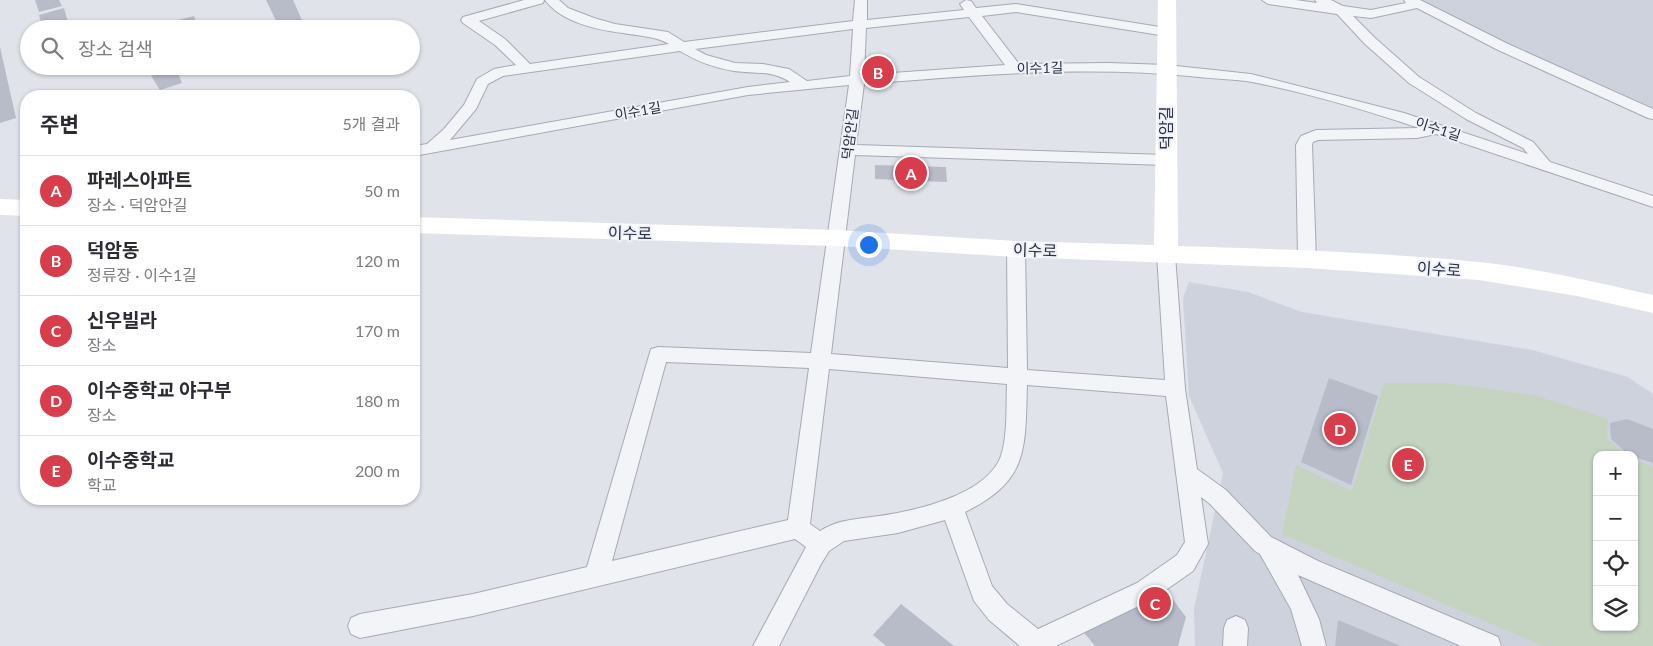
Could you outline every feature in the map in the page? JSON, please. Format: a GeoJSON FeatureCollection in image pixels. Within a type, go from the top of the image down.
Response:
{"type":"FeatureCollection","features":[{"type":"Feature","properties":{"kind":"main road","name":"덕암길"},"geometry":{"type":"LineString","coordinates":[[1166,255],[1167,0]]}},
{"type":"Feature","properties":{"kind":"main road"},"geometry":{"type":"LineString","coordinates":[[0,207],[20,208]]}},
{"type":"Feature","properties":{"kind":"main road","name":"이수로"},"geometry":{"type":"LineString","coordinates":[[420,225],[836,238],[1016,249],[1307,259],[1479,271],[1577,287],[1653,304]]}},
{"type":"Feature","properties":{"kind":"street"},"geometry":{"type":"LineString","coordinates":[[527,68],[495,36],[468,20],[538,0]]}},
{"type":"Feature","properties":{"kind":"street"},"geometry":{"type":"LineString","coordinates":[[551,0],[563,11],[589,22],[664,35],[701,58],[716,63],[784,72],[805,86]]}},
{"type":"Feature","properties":{"kind":"street","name":"덕암안길"},"geometry":{"type":"LineString","coordinates":[[836,238],[857,80],[862,0]]}},
{"type":"Feature","properties":{"kind":"street"},"geometry":{"type":"LineString","coordinates":[[962,0],[1015,68]]}},
{"type":"Feature","properties":{"kind":"street"},"geometry":{"type":"LineString","coordinates":[[1268,0],[1371,14],[1414,2],[1503,47],[1653,115]]}},
{"type":"Feature","properties":{"kind":"street"},"geometry":{"type":"LineString","coordinates":[[1321,0],[1342,11],[1370,41],[1414,80],[1471,116],[1528,145],[1544,164]]}},
{"type":"Feature","properties":{"kind":"street"},"geometry":{"type":"LineString","coordinates":[[432,148],[450,132],[470,106],[482,82],[499,72],[685,48],[772,34],[972,12],[1017,4],[1166,32]]}},
{"type":"Feature","properties":{"kind":"street","name":"이수1길"},"geometry":{"type":"LineString","coordinates":[[420,150],[748,91],[857,80],[1015,68],[1109,67],[1167,69],[1251,78],[1337,99],[1438,129],[1653,202]]}},
{"type":"Feature","properties":{"kind":"street"},"geometry":{"type":"LineString","coordinates":[[1307,259],[1304,145],[1306,139],[1316,135],[1417,133],[1438,129]]}},
{"type":"Feature","properties":{"kind":"street"},"geometry":{"type":"LineString","coordinates":[[848,150],[1166,160]]}},
{"type":"Feature","properties":{"kind":"street"},"geometry":{"type":"LineString","coordinates":[[798,528],[836,238]]}},
{"type":"Feature","properties":{"kind":"street"},"geometry":{"type":"LineString","coordinates":[[765,646],[811,559],[821,544],[833,534],[845,529],[872,528],[940,514],[989,486],[1001,476],[1009,462],[1015,440],[1018,376],[1016,249]]}},
{"type":"Feature","properties":{"kind":"street"},"geometry":{"type":"LineString","coordinates":[[952,507],[982,593],[998,612],[1038,645],[1145,591],[1184,563],[1197,544],[1175,389],[1166,255]]}},
{"type":"Feature","properties":{"kind":"street"},"geometry":{"type":"LineString","coordinates":[[596,577],[658,354],[819,361],[1175,389]]}},
{"type":"Feature","properties":{"kind":"street"},"geometry":{"type":"LineString","coordinates":[[1187,474],[1218,497],[1262,544],[1310,569],[1489,646]]}},
{"type":"Feature","properties":{"kind":"street"},"geometry":{"type":"LineString","coordinates":[[360,626],[473,606],[798,528],[821,544]]}},
{"type":"Feature","properties":{"kind":"street"},"geometry":{"type":"LineString","coordinates":[[1268,547],[1297,593],[1309,620],[1314,646]]}},
{"type":"Feature","properties":{"kind":"shaded area"},"geometry":{"type":"Polygon","coordinates":[[[1418,0],[1653,0],[1653,110],[1514,49],[1418,0]]]}},
{"type":"Feature","properties":{"kind":"shaded area"},"geometry":{"type":"Polygon","coordinates":[[[1189,282],[1248,292],[1302,312],[1532,350],[1628,377],[1653,394],[1653,646],[1195,646],[1194,609],[1223,473],[1189,396],[1183,298],[1189,282]]]}},
{"type":"Feature","properties":{"kind":"green space"},"geometry":{"type":"Polygon","coordinates":[[[1384,383],[1445,383],[1533,395],[1608,419],[1607,438],[1621,451],[1593,451],[1593,631],[1638,631],[1638,461],[1653,467],[1653,646],[1543,646],[1282,534],[1296,465],[1352,491],[1384,383]]]}},
{"type":"Feature","properties":{"kind":"building"},"geometry":{"type":"Polygon","coordinates":[[[35,0],[59,0],[62,6],[39,12],[35,0]]]}},
{"type":"Feature","properties":{"kind":"building"},"geometry":{"type":"Polygon","coordinates":[[[266,0],[293,0],[302,20],[276,20],[266,0]]]}},
{"type":"Feature","properties":{"kind":"building"},"geometry":{"type":"Polygon","coordinates":[[[64,8],[67,20],[40,20],[39,15],[64,8]]]}},
{"type":"Feature","properties":{"kind":"building"},"geometry":{"type":"Polygon","coordinates":[[[194,16],[195,20],[178,20],[194,16]]]}},
{"type":"Feature","properties":{"kind":"building"},"geometry":{"type":"Polygon","coordinates":[[[0,47],[16,118],[0,123],[0,47]]]}},
{"type":"Feature","properties":{"kind":"building"},"geometry":{"type":"Polygon","coordinates":[[[179,75],[182,83],[160,90],[151,76],[179,75]]]}},
{"type":"Feature","properties":{"kind":"building"},"geometry":{"type":"Polygon","coordinates":[[[875,165],[946,167],[947,182],[875,179],[875,165]]]}},
{"type":"Feature","properties":{"kind":"building"},"geometry":{"type":"Polygon","coordinates":[[[1329,378],[1378,396],[1351,485],[1301,462],[1329,378]]]}},
{"type":"Feature","properties":{"kind":"building"},"geometry":{"type":"Polygon","coordinates":[[[1627,419],[1653,429],[1653,463],[1638,458],[1638,451],[1624,451],[1611,439],[1610,423],[1627,419]]]}},
{"type":"Feature","properties":{"kind":"building"},"geometry":{"type":"Polygon","coordinates":[[[1164,588],[1186,617],[1178,646],[1095,646],[1081,629],[1164,588]]]}},
{"type":"Feature","properties":{"kind":"building"},"geometry":{"type":"Polygon","coordinates":[[[901,604],[954,646],[886,646],[873,635],[901,604]]]}},
{"type":"Feature","properties":{"kind":"building"},"geometry":{"type":"Polygon","coordinates":[[[1338,620],[1401,646],[1335,646],[1338,620]]]}},
{"type":"Feature","properties":{"kind":"place","name":"덕암동"},"geometry":{"type":"Point","coordinates":[878,72]}},
{"type":"Feature","properties":{"kind":"place","name":"파레스아파트"},"geometry":{"type":"Point","coordinates":[911,173]}},
{"type":"Feature","properties":{"kind":"place","name":"이수중학교 야구부"},"geometry":{"type":"Point","coordinates":[1340,429]}},
{"type":"Feature","properties":{"kind":"place","name":"이수중학교"},"geometry":{"type":"Point","coordinates":[1408,464]}},
{"type":"Feature","properties":{"kind":"place","name":"신우빌라"},"geometry":{"type":"Point","coordinates":[1155,603]}}]}
